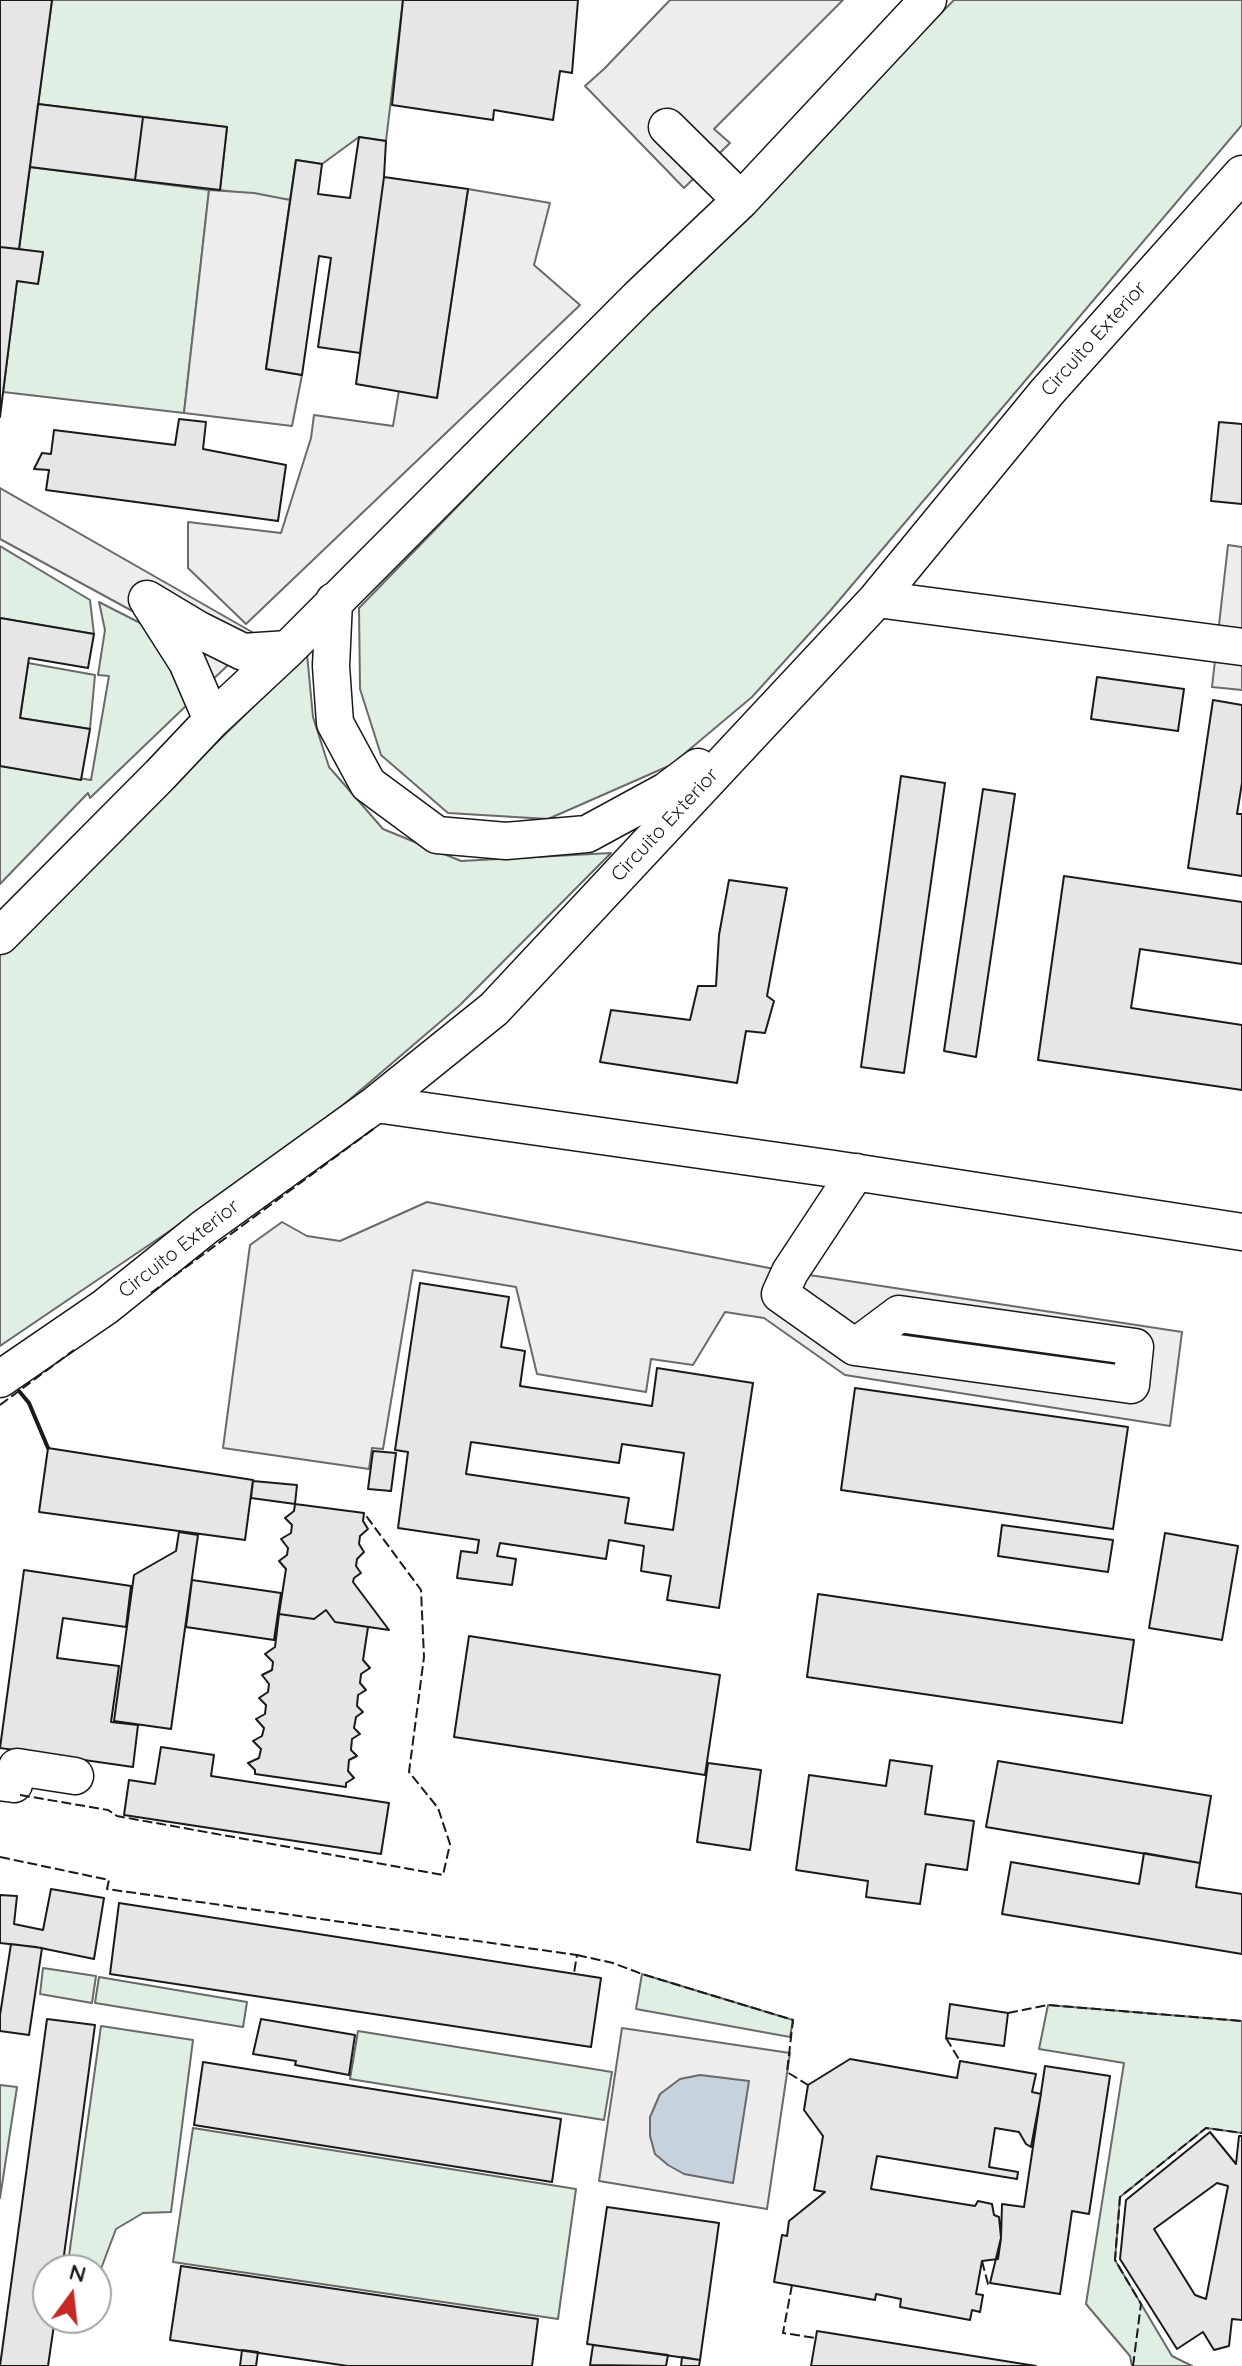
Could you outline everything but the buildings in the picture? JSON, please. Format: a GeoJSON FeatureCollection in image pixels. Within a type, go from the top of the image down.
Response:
{"type":"FeatureCollection","features":[{"type":"Feature","properties":{"kind":"street"},"geometry":{"type":"LineString","coordinates":[[0,936],[212,720],[288,649],[628,308],[741,200],[928,0]]}},
{"type":"Feature","properties":{"kind":"street"},"geometry":{"type":"LineString","coordinates":[[667,127],[741,200]]}},
{"type":"Feature","properties":{"kind":"street","name":"Circuito Exterior"},"geometry":{"type":"LineString","coordinates":[[0,1379],[105,1307],[205,1227],[376,1104],[494,1009],[877,599],[1047,392],[1242,174]]}},
{"type":"Feature","properties":{"kind":"street"},"geometry":{"type":"LineString","coordinates":[[212,720],[187,662],[147,599],[243,652],[288,649]]}},
{"type":"Feature","properties":{"kind":"street"},"geometry":{"type":"LineString","coordinates":[[877,599],[1241,646]]}},
{"type":"Feature","properties":{"kind":"street"},"geometry":{"type":"LineString","coordinates":[[334,601],[331,666],[335,723],[368,784],[437,835],[506,841],[587,834],[666,791],[766,716]]}},
{"type":"Feature","properties":{"kind":"street"},"geometry":{"type":"LineString","coordinates":[[376,1104],[856,1172],[1242,1232]]}},
{"type":"Feature","properties":{"kind":"street"},"geometry":{"type":"LineString","coordinates":[[855,1347],[899,1314],[1135,1347],[1131,1385],[855,1347],[780,1294],[790,1272],[856,1172]]}},
{"type":"Feature","properties":{"kind":"street"},"geometry":{"type":"LineString","coordinates":[[0,1782],[14,1784],[17,1767],[75,1776]]}},
{"type":"Feature","properties":{"kind":"green space"},"geometry":{"type":"Polygon","coordinates":[[[52,0],[403,0],[386,141],[359,137],[322,164],[296,160],[290,200],[220,190],[227,127],[38,104],[52,0]]]}},
{"type":"Feature","properties":{"kind":"green space"},"geometry":{"type":"Polygon","coordinates":[[[954,0],[1242,0],[1242,125],[830,611],[752,697],[671,765],[548,819],[448,813],[381,755],[360,689],[359,608],[954,0]]]}},
{"type":"Feature","properties":{"kind":"green space"},"geometry":{"type":"Polygon","coordinates":[[[30,167],[209,190],[184,413],[3,392],[17,281],[38,283],[43,253],[19,249],[30,167]]]}},
{"type":"Feature","properties":{"kind":"green space"},"geometry":{"type":"Polygon","coordinates":[[[0,546],[90,600],[94,634],[0,618],[0,546]]]}},
{"type":"Feature","properties":{"kind":"green space"},"geometry":{"type":"Polygon","coordinates":[[[99,602],[152,629],[190,702],[90,798],[88,793],[0,884],[0,766],[91,780],[109,676],[98,675],[105,630],[99,602]]]}},
{"type":"Feature","properties":{"kind":"green space"},"geometry":{"type":"Polygon","coordinates":[[[307,654],[313,717],[329,767],[383,829],[461,861],[611,853],[460,1005],[328,1118],[174,1228],[0,1346],[0,955],[307,654]]]}},
{"type":"Feature","properties":{"kind":"green space"},"geometry":{"type":"Polygon","coordinates":[[[28,663],[95,675],[90,729],[20,718],[28,663]]]}},
{"type":"Feature","properties":{"kind":"green space"},"geometry":{"type":"Polygon","coordinates":[[[43,1968],[96,1976],[92,2003],[40,1994],[43,1968]]]}},
{"type":"Feature","properties":{"kind":"green space"},"geometry":{"type":"Polygon","coordinates":[[[642,1974],[793,2020],[790,2037],[636,2009],[642,1974]]]}},
{"type":"Feature","properties":{"kind":"green space"},"geometry":{"type":"Polygon","coordinates":[[[99,1977],[247,2002],[243,2027],[95,2003],[99,1977]]]}},
{"type":"Feature","properties":{"kind":"green space"},"geometry":{"type":"Polygon","coordinates":[[[1048,2005],[1242,2021],[1242,2133],[1206,2128],[1120,2197],[1115,2260],[1172,2356],[1192,2366],[1132,2366],[1130,2356],[1086,2304],[1124,2063],[1039,2049],[1048,2005]]]}},
{"type":"Feature","properties":{"kind":"green space"},"geometry":{"type":"Polygon","coordinates":[[[101,2026],[193,2040],[171,2212],[143,2213],[116,2229],[107,2254],[69,2254],[101,2026]]]}},
{"type":"Feature","properties":{"kind":"green space"},"geometry":{"type":"Polygon","coordinates":[[[358,2031],[612,2072],[604,2120],[350,2079],[358,2031]]]}},
{"type":"Feature","properties":{"kind":"green space"},"geometry":{"type":"Polygon","coordinates":[[[0,2085],[17,2087],[0,2198],[0,2085]]]}},
{"type":"Feature","properties":{"kind":"green space"},"geometry":{"type":"Polygon","coordinates":[[[193,2128],[576,2189],[558,2319],[173,2262],[193,2128]]]}},
{"type":"Feature","properties":{"kind":"shaded area"},"geometry":{"type":"Polygon","coordinates":[[[670,0],[843,0],[714,129],[730,143],[684,188],[585,86],[670,0]]]}},
{"type":"Feature","properties":{"kind":"shaded area"},"geometry":{"type":"Polygon","coordinates":[[[468,189],[550,203],[534,265],[580,305],[246,624],[188,568],[188,522],[281,533],[311,438],[314,415],[393,426],[399,390],[437,397],[468,189]]]}},
{"type":"Feature","properties":{"kind":"shaded area"},"geometry":{"type":"Polygon","coordinates":[[[209,190],[254,193],[290,200],[266,369],[302,375],[292,426],[184,413],[209,190]]]}},
{"type":"Feature","properties":{"kind":"shaded area"},"geometry":{"type":"Polygon","coordinates":[[[0,488],[259,636],[192,699],[158,625],[0,539],[0,488]]]}},
{"type":"Feature","properties":{"kind":"shaded area"},"geometry":{"type":"Polygon","coordinates":[[[1228,545],[1242,547],[1242,690],[1212,687],[1228,545]]]}},
{"type":"Feature","properties":{"kind":"shaded area"},"geometry":{"type":"Polygon","coordinates":[[[427,1202],[790,1272],[1182,1332],[1170,1426],[845,1375],[764,1318],[725,1312],[693,1365],[651,1359],[646,1392],[537,1374],[516,1287],[413,1270],[383,1449],[372,1448],[369,1469],[223,1448],[250,1245],[282,1222],[307,1236],[340,1241],[427,1202]]]}},
{"type":"Feature","properties":{"kind":"shaded area"},"geometry":{"type":"Polygon","coordinates":[[[622,2028],[790,2053],[767,2209],[599,2181],[622,2028]]]}},
{"type":"Feature","properties":{"kind":"shaded area"},"geometry":{"type":"Polygon","coordinates":[[[700,2075],[749,2081],[733,2183],[684,2174],[655,2154],[650,2136],[650,2117],[660,2094],[680,2079],[700,2075]]]}},
{"type":"Feature","properties":{"kind":"fence"},"geometry":{"type":"LineString","coordinates":[[151,1293],[376,1127]]}},
{"type":"Feature","properties":{"kind":"fence"},"geometry":{"type":"LineString","coordinates":[[0,1405],[74,1350]]}},
{"type":"Feature","properties":{"kind":"fence"},"geometry":{"type":"LineString","coordinates":[[20,1795],[108,1810],[117,1816],[443,1875],[450,1844],[438,1808],[409,1772],[424,1657],[421,1590],[364,1513]]}},
{"type":"Feature","properties":{"kind":"fence"},"geometry":{"type":"LineString","coordinates":[[0,1857],[109,1880],[107,1889],[577,1955],[574,1973]]}},
{"type":"Feature","properties":{"kind":"fence"},"geometry":{"type":"LineString","coordinates":[[577,1955],[613,1963],[793,2020],[787,2072],[808,2085]]}},
{"type":"Feature","properties":{"kind":"fence"},"geometry":{"type":"LineString","coordinates":[[1008,2013],[1048,2005],[1242,2021]]}},
{"type":"Feature","properties":{"kind":"fence"},"geometry":{"type":"LineString","coordinates":[[946,2038],[960,2061]]}},
{"type":"Feature","properties":{"kind":"fence"},"geometry":{"type":"LineString","coordinates":[[1133,2366],[1141,2304],[1115,2260],[1120,2197],[1206,2128],[1242,2133]]}},
{"type":"Feature","properties":{"kind":"fence"},"geometry":{"type":"LineString","coordinates":[[982,2261],[990,2283]]}},
{"type":"Feature","properties":{"kind":"fence"},"geometry":{"type":"LineString","coordinates":[[792,2285],[783,2333],[816,2338]]}},
{"type":"Feature","properties":{"kind":"wall"},"geometry":{"type":"LineString","coordinates":[[19,1391],[29,1403],[48,1448]]}}]}
